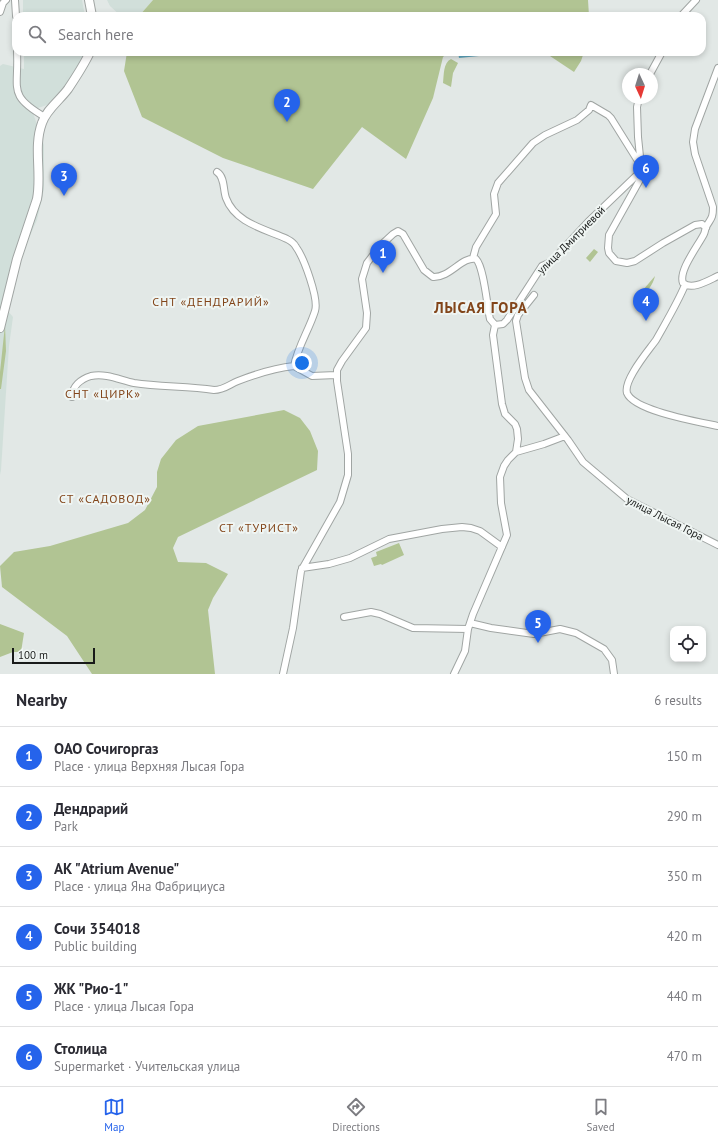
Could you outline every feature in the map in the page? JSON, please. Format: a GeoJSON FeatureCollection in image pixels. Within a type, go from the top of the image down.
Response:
{"type":"FeatureCollection","features":[{"type":"Feature","properties":{"kind":"main road"},"geometry":{"type":"LineString","coordinates":[[89,0],[91,12]]}},
{"type":"Feature","properties":{"kind":"main road"},"geometry":{"type":"LineString","coordinates":[[0,329],[15,264],[40,187],[38,143],[41,128],[45,117],[68,89],[88,56]]}},
{"type":"Feature","properties":{"kind":"street"},"geometry":{"type":"LineString","coordinates":[[0,12],[3,3],[6,0]]}},
{"type":"Feature","properties":{"kind":"street"},"geometry":{"type":"LineString","coordinates":[[15,0],[16,12]]}},
{"type":"Feature","properties":{"kind":"street"},"geometry":{"type":"LineString","coordinates":[[685,12],[696,0]]}},
{"type":"Feature","properties":{"kind":"street"},"geometry":{"type":"LineString","coordinates":[[17,56],[17,87],[20,98],[30,108],[45,117]]}},
{"type":"Feature","properties":{"kind":"street"},"geometry":{"type":"LineString","coordinates":[[653,68],[660,56]]}},
{"type":"Feature","properties":{"kind":"street"},"geometry":{"type":"LineString","coordinates":[[718,68],[693,135],[695,154],[713,207],[712,219],[683,270],[681,279],[685,285],[688,286],[696,285],[718,276]]}},
{"type":"Feature","properties":{"kind":"street"},"geometry":{"type":"LineString","coordinates":[[638,104],[638,137],[642,174],[640,181],[609,235],[609,252],[616,261],[627,263],[636,261],[663,243],[695,225],[702,224],[706,228]]}},
{"type":"Feature","properties":{"kind":"street"},"geometry":{"type":"LineString","coordinates":[[473,258],[476,247],[496,214],[494,194],[498,183],[533,143],[545,135],[577,120],[589,110],[592,105],[611,118],[641,165]]}},
{"type":"Feature","properties":{"kind":"street"},"geometry":{"type":"LineString","coordinates":[[217,172],[222,176],[226,198],[235,213],[252,224],[287,238],[296,247],[304,262],[316,305],[315,311],[300,344],[294,366]]}},
{"type":"Feature","properties":{"kind":"street","name":"улица Дмитриевой"},"geometry":{"type":"LineString","coordinates":[[495,325],[503,324],[507,320],[542,266],[551,262],[588,222],[637,175],[642,174]]}},
{"type":"Feature","properties":{"kind":"street"},"geometry":{"type":"LineString","coordinates":[[283,674],[293,628],[302,568],[340,502],[348,475],[348,454],[336,375],[342,361],[366,328],[368,313],[362,279],[367,263],[380,246],[396,232],[401,232],[404,234],[424,270],[433,277],[445,275],[470,258],[478,260],[480,263],[490,320],[495,325],[493,335],[502,404],[505,414],[515,424],[517,429],[518,439],[516,452]]}},
{"type":"Feature","properties":{"kind":"street"},"geometry":{"type":"LineString","coordinates":[[685,285],[655,341],[637,365],[627,386],[627,392],[630,397],[642,405],[660,413],[718,426]]}},
{"type":"Feature","properties":{"kind":"street","name":"улица Лысая Гора"},"geometry":{"type":"LineString","coordinates":[[534,295],[518,315],[516,321],[525,378],[529,390],[565,436],[583,462],[627,499],[718,545]]}},
{"type":"Feature","properties":{"kind":"street"},"geometry":{"type":"LineString","coordinates":[[72,397],[73,389],[78,382],[84,378],[101,375],[133,383],[218,390],[238,381],[294,366],[312,376],[336,375]]}},
{"type":"Feature","properties":{"kind":"street"},"geometry":{"type":"LineString","coordinates":[[454,674],[465,651],[469,626],[507,535],[501,503],[500,477],[504,466],[516,452],[565,436]]}},
{"type":"Feature","properties":{"kind":"street"},"geometry":{"type":"LineString","coordinates":[[302,568],[325,565],[350,558],[389,539],[435,530],[462,527],[480,531],[502,547]]}},
{"type":"Feature","properties":{"kind":"street"},"geometry":{"type":"LineString","coordinates":[[344,617],[371,612],[413,628],[469,626],[534,634],[560,629],[576,633],[604,649],[612,660],[614,674]]}},
{"type":"Feature","properties":{"kind":"shaded area"},"geometry":{"type":"Polygon","coordinates":[[[23,0],[82,0],[84,12],[23,12],[23,0]]]}},
{"type":"Feature","properties":{"kind":"shaded area"},"geometry":{"type":"Polygon","coordinates":[[[107,0],[153,0],[142,12],[117,12],[110,6],[107,0]]]}},
{"type":"Feature","properties":{"kind":"shaded area"},"geometry":{"type":"Polygon","coordinates":[[[24,56],[84,56],[64,87],[47,105],[32,110],[44,145],[44,189],[37,220],[14,271],[7,310],[13,317],[9,346],[0,475],[0,66],[3,64],[24,69],[24,56]]]}},
{"type":"Feature","properties":{"kind":"green space"},"geometry":{"type":"Polygon","coordinates":[[[153,0],[588,0],[589,12],[142,12],[153,0]]]}},
{"type":"Feature","properties":{"kind":"green space"},"geometry":{"type":"Polygon","coordinates":[[[126,56],[444,56],[433,98],[406,159],[362,127],[313,189],[223,158],[142,117],[124,71],[126,56]]]}},
{"type":"Feature","properties":{"kind":"green space"},"geometry":{"type":"Polygon","coordinates":[[[550,56],[583,56],[574,72],[550,56]]]}},
{"type":"Feature","properties":{"kind":"green space"},"geometry":{"type":"Polygon","coordinates":[[[451,59],[458,63],[453,73],[451,87],[443,83],[445,66],[451,59]]]}},
{"type":"Feature","properties":{"kind":"green space"},"geometry":{"type":"Polygon","coordinates":[[[594,249],[598,252],[590,262],[586,258],[594,249]]]}},
{"type":"Feature","properties":{"kind":"green space"},"geometry":{"type":"Polygon","coordinates":[[[655,276],[653,283],[644,294],[638,298],[637,297],[655,276]]]}},
{"type":"Feature","properties":{"kind":"green space"},"geometry":{"type":"Polygon","coordinates":[[[5,325],[6,351],[0,389],[0,372],[5,325]]]}},
{"type":"Feature","properties":{"kind":"green space"},"geometry":{"type":"Polygon","coordinates":[[[284,410],[300,418],[310,431],[318,451],[317,470],[178,537],[173,548],[178,562],[206,563],[228,574],[213,598],[208,610],[215,674],[92,674],[67,636],[2,587],[0,566],[14,552],[50,546],[128,523],[145,510],[157,487],[157,472],[161,459],[176,440],[198,426],[284,410]]]}},
{"type":"Feature","properties":{"kind":"green space"},"geometry":{"type":"Polygon","coordinates":[[[399,543],[404,555],[382,565],[374,566],[371,558],[377,556],[376,552],[399,543]]]}},
{"type":"Feature","properties":{"kind":"green space"},"geometry":{"type":"Polygon","coordinates":[[[0,624],[24,633],[21,652],[13,652],[0,657],[0,624]]]}},
{"type":"Feature","properties":{"kind":"water"},"geometry":{"type":"Polygon","coordinates":[[[459,56],[479,56],[459,58],[459,56]]]}},
{"type":"Feature","properties":{"kind":"place","name":"Дендрарий"},"geometry":{"type":"Point","coordinates":[287,122]}},
{"type":"Feature","properties":{"kind":"place","name":"Столица"},"geometry":{"type":"Point","coordinates":[646,188]}},
{"type":"Feature","properties":{"kind":"place","name":"АК \"Atrium Avenue\""},"geometry":{"type":"Point","coordinates":[64,196]}},
{"type":"Feature","properties":{"kind":"place","name":"ОАО Сочигоргаз"},"geometry":{"type":"Point","coordinates":[383,273]}},
{"type":"Feature","properties":{"kind":"place","name":"Сочи 354018"},"geometry":{"type":"Point","coordinates":[646,321]}},
{"type":"Feature","properties":{"kind":"place","name":"ЖК \"Рио-1\""},"geometry":{"type":"Point","coordinates":[538,643]}},
{"type":"Feature","properties":{"kind":"district","name":"СНТ «ДЕНДРАРИЙ»"},"geometry":{"type":"Point","coordinates":[211,301]}},
{"type":"Feature","properties":{"kind":"district","name":"ЛЫСАЯ ГОРА"},"geometry":{"type":"Point","coordinates":[481,307]}},
{"type":"Feature","properties":{"kind":"district","name":"СНТ «ЦИРК»"},"geometry":{"type":"Point","coordinates":[103,393]}},
{"type":"Feature","properties":{"kind":"district","name":"СТ «САДОВОД»"},"geometry":{"type":"Point","coordinates":[105,498]}},
{"type":"Feature","properties":{"kind":"district","name":"СТ «ТУРИСТ»"},"geometry":{"type":"Point","coordinates":[259,527]}}]}
